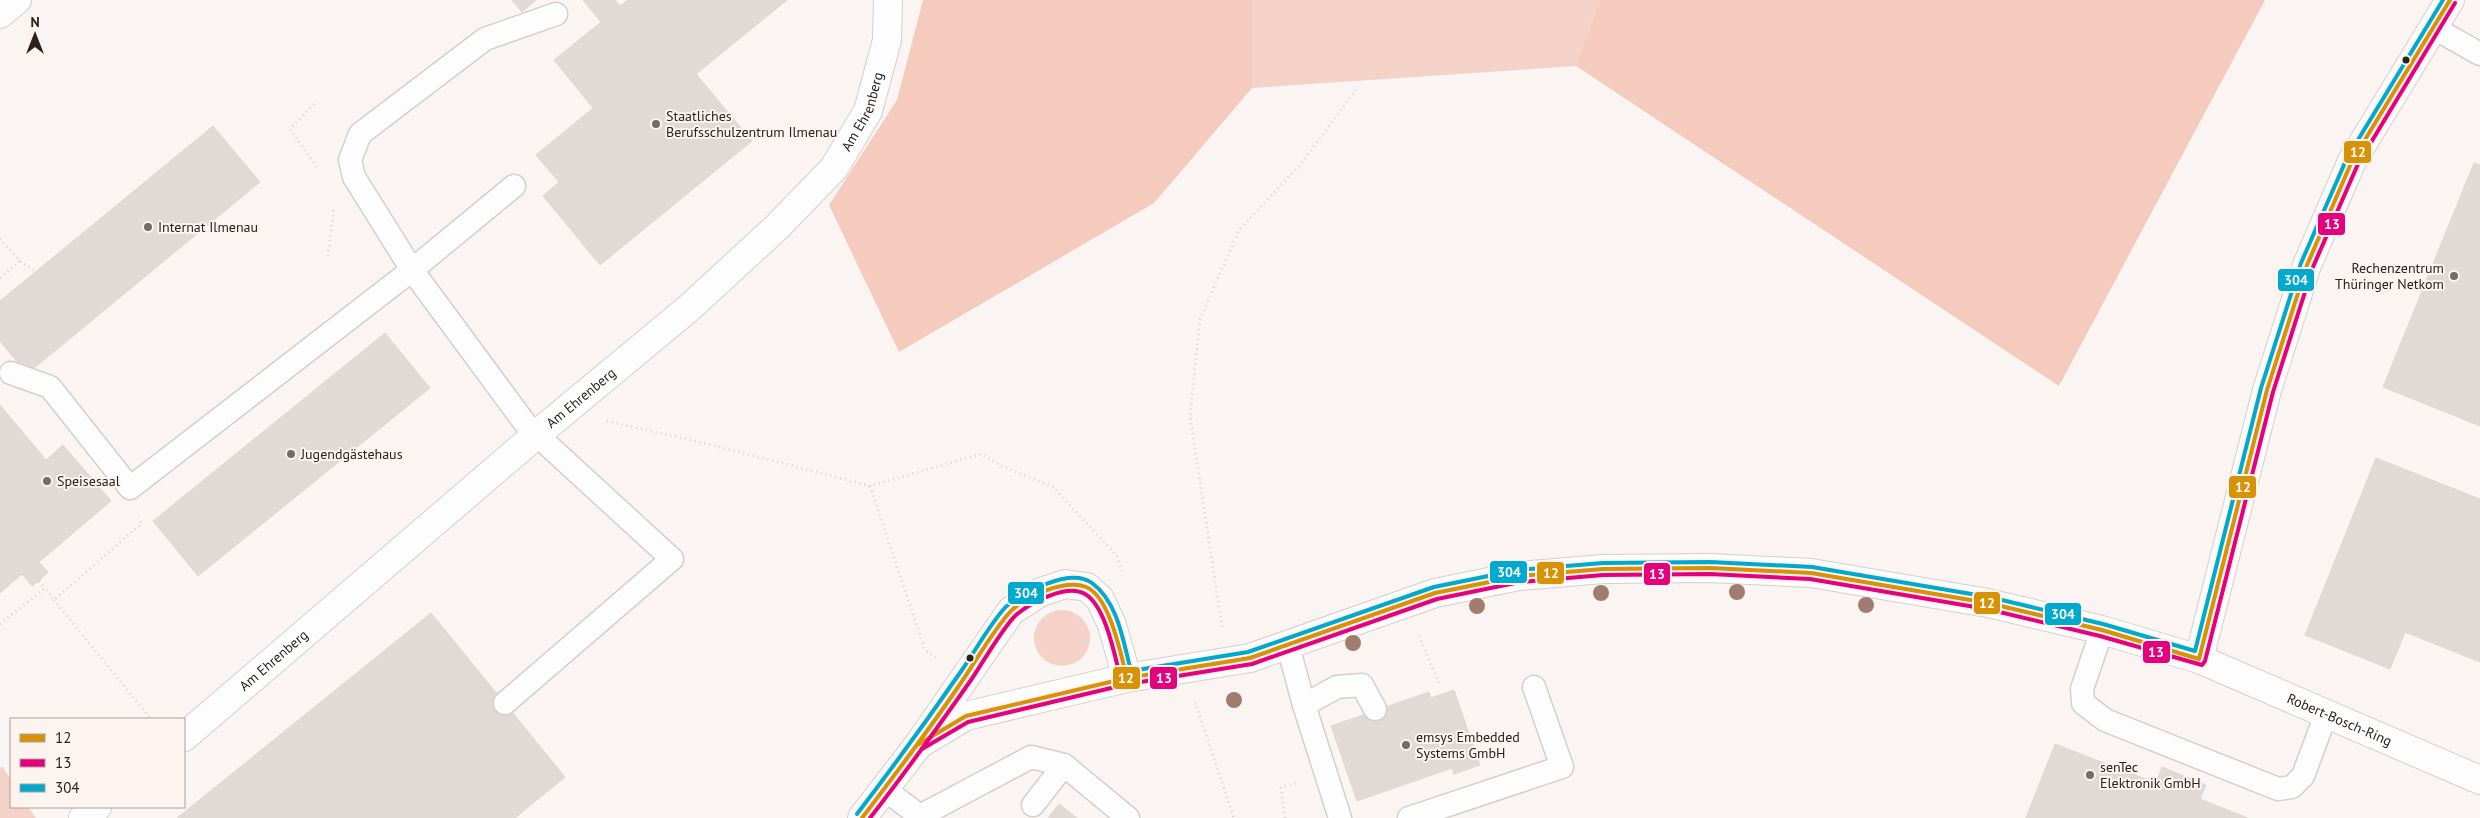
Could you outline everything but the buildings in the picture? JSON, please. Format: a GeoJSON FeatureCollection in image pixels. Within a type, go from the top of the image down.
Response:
{"type":"FeatureCollection","features":[{"type":"Feature","properties":{"kind":"street"},"geometry":{"type":"LineString","coordinates":[[0,14],[17,0]]}},
{"type":"Feature","properties":{"kind":"street","name":"Am Ehrenberg"},"geometry":{"type":"LineString","coordinates":[[185,736],[536,434],[689,308],[777,227],[834,168],[868,111],[887,40],[888,0]]}},
{"type":"Feature","properties":{"kind":"street"},"geometry":{"type":"LineString","coordinates":[[2199,659],[2267,390],[2307,265],[2352,161],[2450,0]]}},
{"type":"Feature","properties":{"kind":"street","name":"Robert-Bosch-Ring"},"geometry":{"type":"LineString","coordinates":[[919,744],[966,716],[1127,678],[1228,662],[1288,646],[1435,593],[1519,576],[1603,569],[1700,568],[1811,573],[1988,603],[2102,630],[2199,659],[2480,780]]}},
{"type":"Feature","properties":{"kind":"street"},"geometry":{"type":"LineString","coordinates":[[862,818],[919,744],[963,677],[1011,611],[1041,592],[1065,584],[1087,587],[1100,599],[1112,625],[1127,678]]}},
{"type":"Feature","properties":{"kind":"street"},"geometry":{"type":"LineString","coordinates":[[83,818],[96,808]]}},
{"type":"Feature","properties":{"kind":"lane"},"geometry":{"type":"LineString","coordinates":[[505,703],[672,559],[527,426],[412,270],[354,177],[350,160],[360,134],[484,39],[556,14]]}},
{"type":"Feature","properties":{"kind":"lane"},"geometry":{"type":"LineString","coordinates":[[2434,28],[2480,54]]}},
{"type":"Feature","properties":{"kind":"lane"},"geometry":{"type":"LineString","coordinates":[[11,373],[50,387],[130,488],[412,270],[514,186]]}},
{"type":"Feature","properties":{"kind":"lane"},"geometry":{"type":"LineString","coordinates":[[2102,630],[2082,689],[2083,703],[2105,720],[2278,789],[2292,787],[2303,776],[2326,714]]}},
{"type":"Feature","properties":{"kind":"lane"},"geometry":{"type":"LineString","coordinates":[[1288,646],[1340,818]]}},
{"type":"Feature","properties":{"kind":"lane"},"geometry":{"type":"LineString","coordinates":[[1304,704],[1337,687],[1362,685],[1375,708]]}},
{"type":"Feature","properties":{"kind":"lane"},"geometry":{"type":"LineString","coordinates":[[1410,818],[1562,767],[1534,687]]}},
{"type":"Feature","properties":{"kind":"lane"},"geometry":{"type":"LineString","coordinates":[[884,789],[920,816],[1031,758],[1064,765],[1128,818]]}},
{"type":"Feature","properties":{"kind":"lane"},"geometry":{"type":"LineString","coordinates":[[1033,805],[1064,765]]}},
{"type":"Feature","properties":{"kind":"path"},"geometry":{"type":"LineString","coordinates":[[1228,662],[1190,416],[1200,319],[1239,230],[1300,164],[1356,90]]}},
{"type":"Feature","properties":{"kind":"path"},"geometry":{"type":"LineString","coordinates":[[314,104],[290,129],[318,170]]}},
{"type":"Feature","properties":{"kind":"path"},"geometry":{"type":"LineString","coordinates":[[328,256],[334,203]]}},
{"type":"Feature","properties":{"kind":"path"},"geometry":{"type":"LineString","coordinates":[[0,239],[20,261],[36,272]]}},
{"type":"Feature","properties":{"kind":"path"},"geometry":{"type":"LineString","coordinates":[[0,278],[20,261]]}},
{"type":"Feature","properties":{"kind":"path"},"geometry":{"type":"LineString","coordinates":[[564,411],[712,445],[870,486],[981,454],[1002,466],[1053,487],[1117,556],[1124,575]]}},
{"type":"Feature","properties":{"kind":"path"},"geometry":{"type":"LineString","coordinates":[[870,486],[925,650],[963,677]]}},
{"type":"Feature","properties":{"kind":"path"},"geometry":{"type":"LineString","coordinates":[[54,600],[141,524],[130,488]]}},
{"type":"Feature","properties":{"kind":"path"},"geometry":{"type":"LineString","coordinates":[[39,581],[150,718]]}},
{"type":"Feature","properties":{"kind":"path"},"geometry":{"type":"LineString","coordinates":[[0,624],[45,588]]}},
{"type":"Feature","properties":{"kind":"path"},"geometry":{"type":"LineString","coordinates":[[1405,603],[1439,683]]}},
{"type":"Feature","properties":{"kind":"path"},"geometry":{"type":"LineString","coordinates":[[1184,670],[1234,818]]}},
{"type":"Feature","properties":{"kind":"shaded area"},"geometry":{"type":"Polygon","coordinates":[[[923,0],[1252,0],[1252,88],[1154,203],[899,352],[829,205],[897,100],[923,0]]]}},
{"type":"Feature","properties":{"kind":"shaded area"},"geometry":{"type":"Polygon","coordinates":[[[1252,0],[1600,0],[1576,66],[1252,88],[1252,0]]]}},
{"type":"Feature","properties":{"kind":"shaded area"},"geometry":{"type":"Polygon","coordinates":[[[1600,0],[2265,0],[2059,386],[1576,66],[1600,0]]]}},
{"type":"Feature","properties":{"kind":"shaded area"},"geometry":{"type":"Polygon","coordinates":[[[1056,610],[1068,610],[1078,614],[1086,622],[1090,638],[1086,654],[1078,662],[1068,666],[1056,666],[1046,662],[1038,654],[1034,644],[1034,632],[1038,622],[1046,614],[1056,610]]]}},
{"type":"Feature","properties":{"kind":"shaded area"},"geometry":{"type":"Polygon","coordinates":[[[2,766],[10,778],[10,808],[29,808],[36,818],[0,818],[0,768],[2,766]]]}},
{"type":"Feature","properties":{"kind":"transit line","name":"304"},"geometry":{"type":"LineString","coordinates":[[857,814],[936,707],[1003,610],[1037,588],[1048,583],[1072,578],[1083,579],[1092,583],[1108,601],[1114,611],[1122,635],[1131,671],[1248,652],[1434,587],[1518,570],[1603,563],[1710,562],[1812,567],[1989,597],[2103,624],[2195,651],[2261,388],[2301,263],[2347,158],[2443,0]]}},
{"type":"Feature","properties":{"kind":"transit line","name":"12"},"geometry":{"type":"LineString","coordinates":[[2199,659],[2267,390],[2307,265],[2352,161],[2450,0]]}},
{"type":"Feature","properties":{"kind":"transit line","name":"13"},"geometry":{"type":"LineString","coordinates":[[922,749],[968,722],[1128,684],[1252,664],[1437,599],[1520,582],[1603,575],[1710,574],[1810,579],[1987,609],[2100,636],[2202,665],[2205,661],[2273,392],[2313,267],[2358,164],[2455,3]]}},
{"type":"Feature","properties":{"kind":"transit line","name":"12"},"geometry":{"type":"LineString","coordinates":[[919,744],[966,716],[1127,678],[1250,658],[1435,593],[1519,576],[1603,569],[1710,568],[1811,573],[1988,603],[2102,630],[2199,659]]}},
{"type":"Feature","properties":{"kind":"transit line","name":"12"},"geometry":{"type":"LineString","coordinates":[[862,818],[933,723],[1003,620],[1025,600],[1046,590],[1067,585],[1086,587],[1094,593],[1102,602],[1108,614],[1118,642],[1127,678]]}},
{"type":"Feature","properties":{"kind":"transit line","name":"13"},"geometry":{"type":"LineString","coordinates":[[870,818],[971,680],[1005,628],[1016,615],[1039,600],[1069,591],[1085,594],[1092,600],[1099,609],[1109,633],[1121,680]]}},
{"type":"Feature","properties":{"kind":"place","name":"Staatliches Berufsschulzentrum Ilmenau"},"geometry":{"type":"Point","coordinates":[656,124]}},
{"type":"Feature","properties":{"kind":"place","name":"Internat Ilmenau"},"geometry":{"type":"Point","coordinates":[148,227]}},
{"type":"Feature","properties":{"kind":"place","name":"Rechenzentrum Thüringer Netkom"},"geometry":{"type":"Point","coordinates":[2454,276]}},
{"type":"Feature","properties":{"kind":"place","name":"Jugendgästehaus"},"geometry":{"type":"Point","coordinates":[291,454]}},
{"type":"Feature","properties":{"kind":"place","name":"Speisesaal"},"geometry":{"type":"Point","coordinates":[47,481]}},
{"type":"Feature","properties":{"kind":"place","name":"emsys Embedded Systems GmbH"},"geometry":{"type":"Point","coordinates":[1406,745]}},
{"type":"Feature","properties":{"kind":"place","name":"senTec Elektronik GmbH"},"geometry":{"type":"Point","coordinates":[2090,775]}}]}
